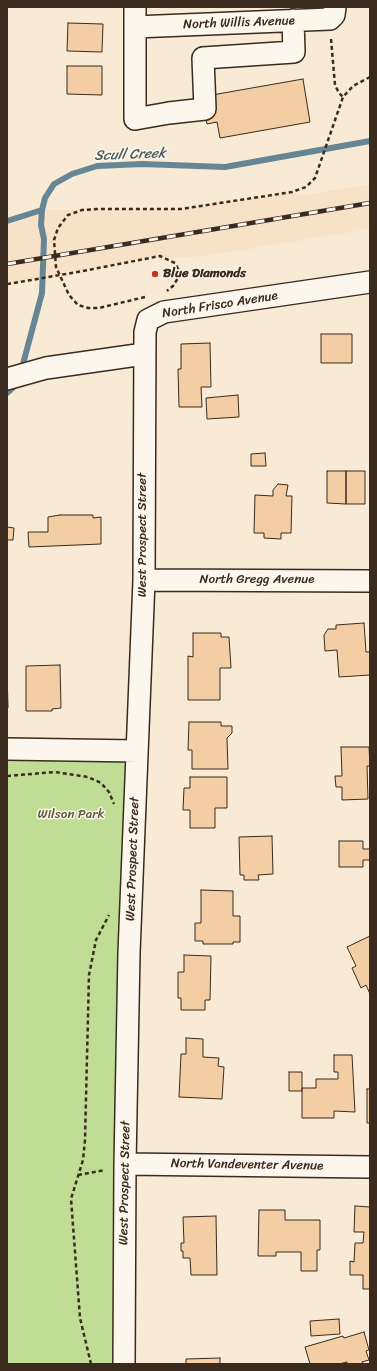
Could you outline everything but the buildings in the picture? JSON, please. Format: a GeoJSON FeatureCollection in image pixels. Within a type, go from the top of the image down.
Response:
{"type":"FeatureCollection","features":[{"type":"Feature","properties":{"kind":"street","name":"North Willis Avenue"},"geometry":{"type":"LineString","coordinates":[[135,17],[293,20],[332,13]]}},
{"type":"Feature","properties":{"kind":"street"},"geometry":{"type":"LineString","coordinates":[[135,17],[136,119],[169,112],[205,109],[203,58],[294,52],[293,20]]}},
{"type":"Feature","properties":{"kind":"street","name":"North Frisco Avenue"},"geometry":{"type":"LineString","coordinates":[[144,354],[145,332],[148,320],[164,312],[370,282]]}},
{"type":"Feature","properties":{"kind":"street"},"geometry":{"type":"LineString","coordinates":[[7,379],[46,368],[144,354]]}},
{"type":"Feature","properties":{"kind":"street","name":"West Prospect Street"},"geometry":{"type":"LineString","coordinates":[[124,1364],[117,1166],[129,953],[144,580],[144,354]]}},
{"type":"Feature","properties":{"kind":"street","name":"North Gregg Avenue"},"geometry":{"type":"LineString","coordinates":[[144,580],[370,581]]}},
{"type":"Feature","properties":{"kind":"street"},"geometry":{"type":"LineString","coordinates":[[7,749],[138,751]]}},
{"type":"Feature","properties":{"kind":"street","name":"North Vandeventer Avenue"},"geometry":{"type":"LineString","coordinates":[[117,1166],[370,1166]]}},
{"type":"Feature","properties":{"kind":"path"},"geometry":{"type":"LineString","coordinates":[[332,13],[332,74],[334,85],[343,97]]}},
{"type":"Feature","properties":{"kind":"path"},"geometry":{"type":"LineString","coordinates":[[152,295],[99,308],[88,308],[78,305],[69,295],[56,267],[54,240],[58,228],[68,215],[82,210],[181,209],[292,192],[306,187],[315,178],[343,97],[353,86],[370,77]]}},
{"type":"Feature","properties":{"kind":"path"},"geometry":{"type":"LineString","coordinates":[[7,284],[160,256],[168,258],[175,263],[178,270],[178,278],[174,286],[159,293]]}},
{"type":"Feature","properties":{"kind":"path"},"geometry":{"type":"LineString","coordinates":[[7,776],[55,772],[88,777],[101,783],[109,792],[116,809]]}},
{"type":"Feature","properties":{"kind":"path"},"geometry":{"type":"LineString","coordinates":[[92,1364],[80,1318],[71,1216],[71,1199],[83,1160],[85,1140],[89,975],[96,940],[110,912]]}},
{"type":"Feature","properties":{"kind":"path"},"geometry":{"type":"LineString","coordinates":[[78,1175],[117,1166]]}},
{"type":"Feature","properties":{"kind":"shaded area"},"geometry":{"type":"Polygon","coordinates":[[[370,184],[370,229],[207,256],[168,258],[160,256],[149,257],[83,271],[7,284],[7,221],[42,210],[181,209],[292,192],[303,195],[370,184]]]}},
{"type":"Feature","properties":{"kind":"green space","name":"Wilson Park"},"geometry":{"type":"Polygon","coordinates":[[[7,749],[137,751],[124,1364],[7,1364],[7,749]]]}},
{"type":"Feature","properties":{"kind":"waterway","name":"Scull Creek"},"geometry":{"type":"LineString","coordinates":[[23,364],[42,293],[44,239],[41,225],[42,210],[45,198],[54,184],[72,174],[97,166],[142,164],[225,167],[370,141]]}},
{"type":"Feature","properties":{"kind":"waterway"},"geometry":{"type":"LineString","coordinates":[[7,221],[42,210]]}},
{"type":"Feature","properties":{"kind":"waterway","name":"Scull Creek"},"geometry":{"type":"LineString","coordinates":[[7,393],[18,383]]}},
{"type":"Feature","properties":{"kind":"railway"},"geometry":{"type":"LineString","coordinates":[[7,264],[370,203]]}},
{"type":"Feature","properties":{"kind":"place","name":"Blue Diamonds"},"geometry":{"type":"Point","coordinates":[155,274]}}]}
